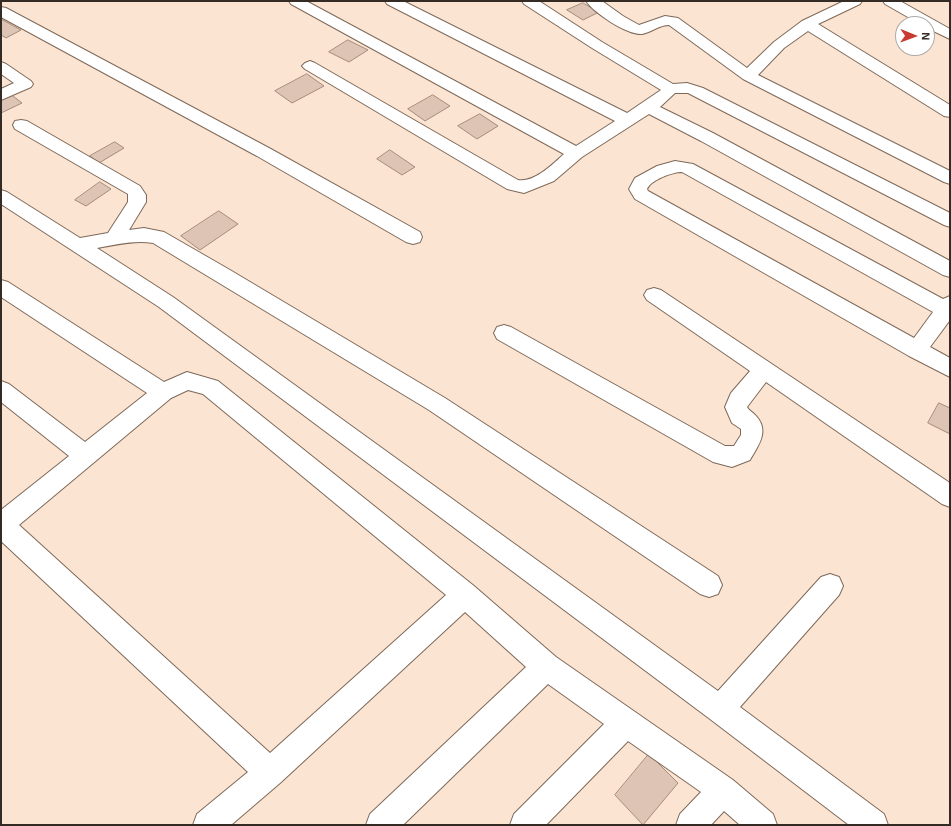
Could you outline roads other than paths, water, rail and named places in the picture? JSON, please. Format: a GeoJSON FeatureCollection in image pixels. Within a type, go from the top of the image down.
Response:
{"type":"FeatureCollection","features":[{"type":"Feature","properties":{"kind":"street"},"geometry":{"type":"LineString","coordinates":[[296,1],[576,153]]}},
{"type":"Feature","properties":{"kind":"street"},"geometry":{"type":"LineString","coordinates":[[392,1],[627,120]]}},
{"type":"Feature","properties":{"kind":"street"},"geometry":{"type":"LineString","coordinates":[[529,1],[597,45],[665,85],[670,90]]}},
{"type":"Feature","properties":{"kind":"street"},"geometry":{"type":"LineString","coordinates":[[593,1],[634,29],[644,30],[662,20],[673,21],[748,76],[950,178]]}},
{"type":"Feature","properties":{"kind":"street"},"geometry":{"type":"LineString","coordinates":[[748,76],[779,45],[807,24],[855,1]]}},
{"type":"Feature","properties":{"kind":"street"},"geometry":{"type":"LineString","coordinates":[[890,1],[950,35]]}},
{"type":"Feature","properties":{"kind":"street"},"geometry":{"type":"LineString","coordinates":[[1,10],[263,152],[413,237]]}},
{"type":"Feature","properties":{"kind":"street"},"geometry":{"type":"LineString","coordinates":[[807,24],[950,112]]}},
{"type":"Feature","properties":{"kind":"street"},"geometry":{"type":"LineString","coordinates":[[310,66],[513,185],[524,187],[548,177],[576,153],[668,94],[670,90],[680,87],[688,87],[950,221]]}},
{"type":"Feature","properties":{"kind":"street"},"geometry":{"type":"LineString","coordinates":[[1,67],[25,84],[1,95]]}},
{"type":"Feature","properties":{"kind":"street"},"geometry":{"type":"LineString","coordinates":[[648,107],[707,136],[950,270]]}},
{"type":"Feature","properties":{"kind":"street"},"geometry":{"type":"LineString","coordinates":[[21,125],[134,190],[137,195],[137,202],[114,239]]}},
{"type":"Feature","properties":{"kind":"street"},"geometry":{"type":"LineString","coordinates":[[916,350],[949,308],[687,168],[679,165],[668,168],[640,182],[638,189],[641,195],[916,350],[950,368]]}},
{"type":"Feature","properties":{"kind":"street"},"geometry":{"type":"LineString","coordinates":[[1,196],[166,302],[720,709],[872,825]]}},
{"type":"Feature","properties":{"kind":"street"},"geometry":{"type":"LineString","coordinates":[[78,245],[144,235],[157,237],[217,271],[437,404],[709,585]]}},
{"type":"Feature","properties":{"kind":"street"},"geometry":{"type":"LineString","coordinates":[[1,287],[163,392]]}},
{"type":"Feature","properties":{"kind":"street"},"geometry":{"type":"LineString","coordinates":[[654,295],[950,496]]}},
{"type":"Feature","properties":{"kind":"street"},"geometry":{"type":"LineString","coordinates":[[504,333],[721,455],[732,457],[742,453],[752,436],[752,429],[749,423],[740,416],[736,407],[739,399],[764,370]]}},
{"type":"Feature","properties":{"kind":"street"},"geometry":{"type":"LineString","coordinates":[[270,773],[1,525],[163,392],[188,382],[210,387],[466,595],[546,668],[723,790],[762,825]]}},
{"type":"Feature","properties":{"kind":"street"},"geometry":{"type":"LineString","coordinates":[[1,390],[85,455]]}},
{"type":"Feature","properties":{"kind":"street"},"geometry":{"type":"LineString","coordinates":[[720,709],[830,586]]}},
{"type":"Feature","properties":{"kind":"street"},"geometry":{"type":"LineString","coordinates":[[208,825],[270,773],[466,595]]}},
{"type":"Feature","properties":{"kind":"street"},"geometry":{"type":"LineString","coordinates":[[381,825],[546,668]]}},
{"type":"Feature","properties":{"kind":"street"},"geometry":{"type":"LineString","coordinates":[[525,825],[625,723]]}},
{"type":"Feature","properties":{"kind":"street"},"geometry":{"type":"LineString","coordinates":[[691,825],[723,790]]}}]}
